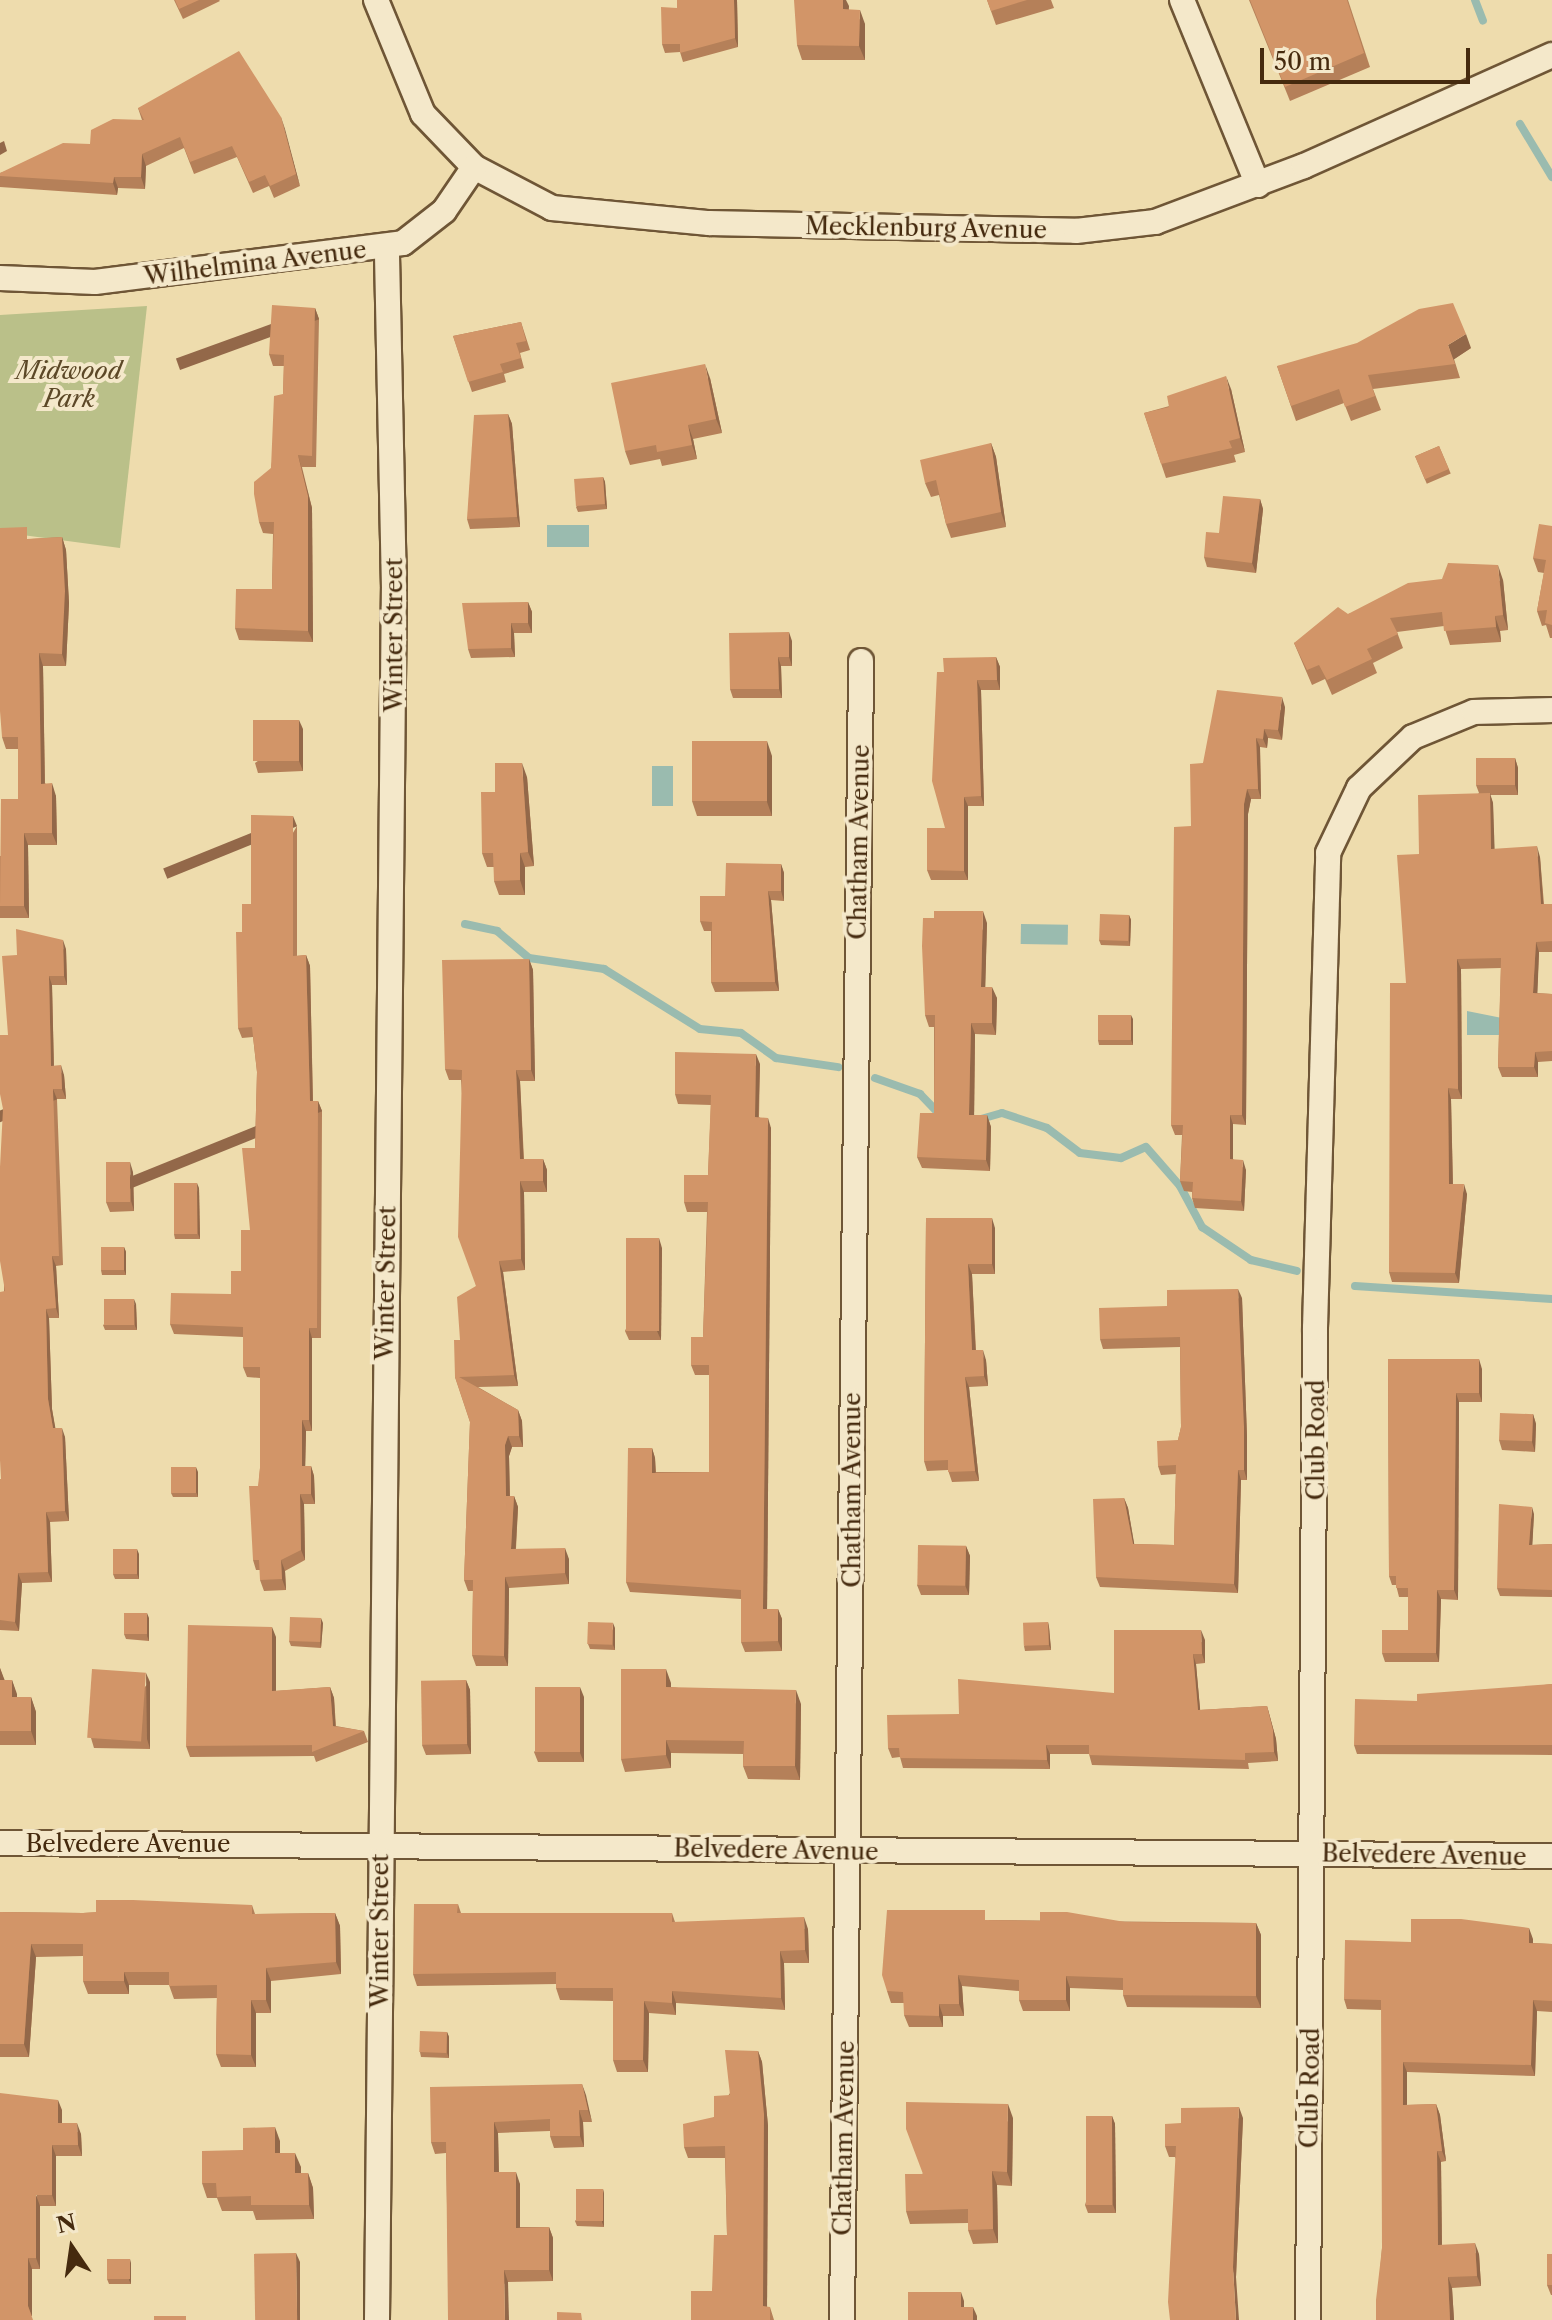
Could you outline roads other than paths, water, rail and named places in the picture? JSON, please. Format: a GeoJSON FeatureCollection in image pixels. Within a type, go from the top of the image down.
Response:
{"type":"FeatureCollection","features":[{"type":"Feature","properties":{"kind":"street","name":"Mecklenburg Avenue"},"geometry":{"type":"LineString","coordinates":[[376,0],[423,114],[474,167],[538,202],[591,215],[919,229],[1129,227],[1258,185],[1552,55]]}},
{"type":"Feature","properties":{"kind":"street"},"geometry":{"type":"LineString","coordinates":[[1182,0],[1258,185]]}},
{"type":"Feature","properties":{"kind":"street","name":"Wilhelmina Avenue"},"geometry":{"type":"LineString","coordinates":[[0,278],[95,282],[387,246],[413,238],[444,211],[474,167]]}},
{"type":"Feature","properties":{"kind":"street","name":"Winter Street"},"geometry":{"type":"LineString","coordinates":[[377,2320],[394,668],[387,246]]}},
{"type":"Feature","properties":{"kind":"street","name":"Chatham Avenue"},"geometry":{"type":"LineString","coordinates":[[842,2320],[861,661]]}},
{"type":"Feature","properties":{"kind":"street","name":"Club Road"},"geometry":{"type":"LineString","coordinates":[[1308,2320],[1328,853],[1359,788],[1413,737],[1474,712],[1552,710]]}},
{"type":"Feature","properties":{"kind":"street","name":"Belvedere Avenue"},"geometry":{"type":"LineString","coordinates":[[0,1843],[1552,1856]]}},
{"type":"Feature","properties":{"kind":"water"},"geometry":{"type":"Polygon","coordinates":[[[547,525],[589,525],[589,547],[547,547],[547,525]]]}},
{"type":"Feature","properties":{"kind":"water"},"geometry":{"type":"Polygon","coordinates":[[[652,766],[673,766],[673,806],[652,806],[652,766]]]}},
{"type":"Feature","properties":{"kind":"water"},"geometry":{"type":"Polygon","coordinates":[[[1021,924],[1068,925],[1068,945],[1021,944],[1021,924]]]}},
{"type":"Feature","properties":{"kind":"water"},"geometry":{"type":"Polygon","coordinates":[[[1467,1011],[1507,1019],[1507,1035],[1467,1035],[1467,1011]]]}},
{"type":"Feature","properties":{"kind":"waterway"},"geometry":{"type":"LineString","coordinates":[[1475,0],[1483,21]]}},
{"type":"Feature","properties":{"kind":"waterway"},"geometry":{"type":"LineString","coordinates":[[1520,124],[1552,177]]}},
{"type":"Feature","properties":{"kind":"waterway"},"geometry":{"type":"LineString","coordinates":[[465,924],[497,931],[529,958],[604,969],[700,1029],[741,1033],[776,1058],[838,1067]]}},
{"type":"Feature","properties":{"kind":"waterway"},"geometry":{"type":"LineString","coordinates":[[875,1078],[920,1094],[939,1114]]}},
{"type":"Feature","properties":{"kind":"waterway"},"geometry":{"type":"LineString","coordinates":[[974,1121],[1002,1113],[1047,1128],[1080,1153],[1121,1158],[1146,1147],[1180,1186],[1202,1227],[1251,1260],[1297,1271]]}},
{"type":"Feature","properties":{"kind":"waterway"},"geometry":{"type":"LineString","coordinates":[[1355,1286],[1552,1299]]}},
{"type":"Feature","properties":{"kind":"park label","name":"Midwood Park"},"geometry":{"type":"Point","coordinates":[69,385]}}]}
